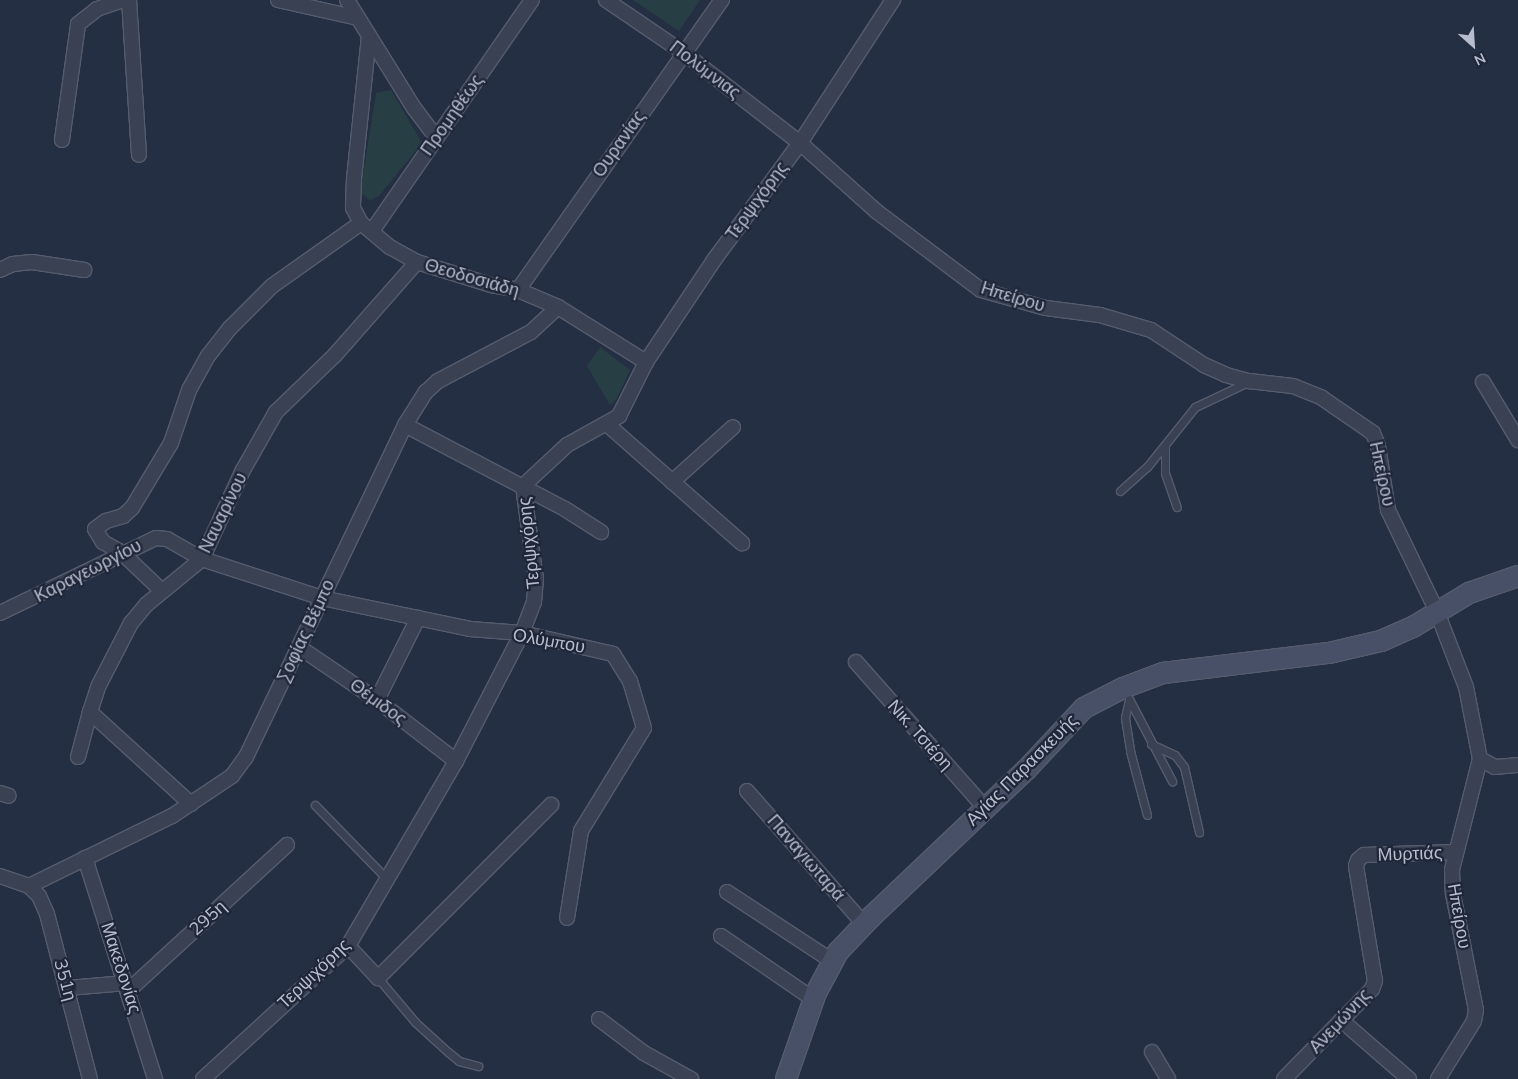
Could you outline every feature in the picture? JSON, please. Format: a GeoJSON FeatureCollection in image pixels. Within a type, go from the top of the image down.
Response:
{"type":"FeatureCollection","features":[{"type":"Feature","properties":{"kind":"street"},"geometry":{"type":"LineString","coordinates":[[62,140],[78,24],[97,9],[123,0]]}},
{"type":"Feature","properties":{"kind":"street"},"geometry":{"type":"LineString","coordinates":[[129,0],[139,155]]}},
{"type":"Feature","properties":{"kind":"street"},"geometry":{"type":"LineString","coordinates":[[278,0],[358,18]]}},
{"type":"Feature","properties":{"kind":"street"},"geometry":{"type":"LineString","coordinates":[[347,0],[414,108],[436,137]]}},
{"type":"Feature","properties":{"kind":"street","name":"Προμηθέως"},"geometry":{"type":"LineString","coordinates":[[367,227],[436,137],[532,0]]}},
{"type":"Feature","properties":{"kind":"street","name":"Πολύμνιας"},"geometry":{"type":"LineString","coordinates":[[606,0],[684,53],[800,143]]}},
{"type":"Feature","properties":{"kind":"street","name":"Ουρανίας"},"geometry":{"type":"LineString","coordinates":[[518,290],[722,0]]}},
{"type":"Feature","properties":{"kind":"street","name":"Τερψιχόρης"},"geometry":{"type":"LineString","coordinates":[[203,1079],[348,946],[456,760],[522,633],[536,588],[522,486],[548,460],[578,437],[608,425],[628,404],[646,362],[714,260],[800,143],[893,0]]}},
{"type":"Feature","properties":{"kind":"street"},"geometry":{"type":"LineString","coordinates":[[162,591],[121,552],[103,542],[95,529],[132,508],[170,443],[189,390],[208,356],[272,286],[367,227],[353,208],[354,178],[369,36]]}},
{"type":"Feature","properties":{"kind":"street","name":"Ηπείρου"},"geometry":{"type":"LineString","coordinates":[[800,143],[876,210],[981,290],[1046,308],[1122,320],[1151,330],[1213,370],[1249,381],[1272,382],[1308,392],[1338,406],[1373,433],[1378,446],[1388,510],[1437,612],[1472,706],[1480,759],[1472,784],[1463,834],[1455,852],[1453,894],[1476,1010],[1474,1021],[1438,1079]]}},
{"type":"Feature","properties":{"kind":"street","name":"Θεοδοσιάδη"},"geometry":{"type":"LineString","coordinates":[[367,227],[390,247],[417,262],[491,285],[518,290],[558,307],[646,362]]}},
{"type":"Feature","properties":{"kind":"street"},"geometry":{"type":"LineString","coordinates":[[0,270],[13,264],[32,262],[84,270]]}},
{"type":"Feature","properties":{"kind":"street","name":"Ναυαρίνου"},"geometry":{"type":"LineString","coordinates":[[78,757],[90,712],[119,641],[130,623],[162,591],[202,559],[243,470],[276,412],[335,354],[417,262]]}},
{"type":"Feature","properties":{"kind":"street","name":"Σοφίας Βέμπο"},"geometry":{"type":"LineString","coordinates":[[29,886],[191,804],[232,776],[241,766],[405,425],[426,392],[438,382],[531,332],[558,307]]}},
{"type":"Feature","properties":{"kind":"street"},"geometry":{"type":"LineString","coordinates":[[1483,382],[1518,440]]}},
{"type":"Feature","properties":{"kind":"street"},"geometry":{"type":"LineString","coordinates":[[405,425],[522,486],[601,532]]}},
{"type":"Feature","properties":{"kind":"street"},"geometry":{"type":"LineString","coordinates":[[608,425],[742,543]]}},
{"type":"Feature","properties":{"kind":"street"},"geometry":{"type":"LineString","coordinates":[[672,482],[733,427]]}},
{"type":"Feature","properties":{"kind":"street","name":"Καραγεωργίου"},"geometry":{"type":"LineString","coordinates":[[0,613],[52,590],[121,552],[156,538],[167,539],[202,559]]}},
{"type":"Feature","properties":{"kind":"street","name":"Ολύμπου"},"geometry":{"type":"LineString","coordinates":[[202,559],[322,598],[470,630],[522,633],[613,654],[622,665],[644,721],[642,734],[577,839],[567,918]]}},
{"type":"Feature","properties":{"kind":"street","name":"Αγίας Παρασκευής"},"geometry":{"type":"LineString","coordinates":[[786,1079],[813,1000],[832,961],[864,924],[1026,770],[1074,715],[1179,670],[1329,653],[1381,641],[1469,594],[1518,576]]}},
{"type":"Feature","properties":{"kind":"street"},"geometry":{"type":"LineString","coordinates":[[377,700],[418,618]]}},
{"type":"Feature","properties":{"kind":"street","name":"Θέμιδος"},"geometry":{"type":"LineString","coordinates":[[299,647],[377,700],[456,760]]}},
{"type":"Feature","properties":{"kind":"street","name":"Νικ. Τσιέρη"},"geometry":{"type":"LineString","coordinates":[[856,662],[985,808]]}},
{"type":"Feature","properties":{"kind":"street"},"geometry":{"type":"LineString","coordinates":[[90,712],[191,804]]}},
{"type":"Feature","properties":{"kind":"street"},"geometry":{"type":"LineString","coordinates":[[1480,759],[1495,767],[1518,765]]}},
{"type":"Feature","properties":{"kind":"street","name":"Παναγιωταρά"},"geometry":{"type":"LineString","coordinates":[[747,791],[864,924]]}},
{"type":"Feature","properties":{"kind":"street"},"geometry":{"type":"LineString","coordinates":[[348,946],[378,978],[552,805]]}},
{"type":"Feature","properties":{"kind":"street","name":"295η"},"geometry":{"type":"LineString","coordinates":[[127,987],[287,845]]}},
{"type":"Feature","properties":{"kind":"street","name":"Μυρτιάς"},"geometry":{"type":"LineString","coordinates":[[1360,860],[1455,852]]}},
{"type":"Feature","properties":{"kind":"street","name":"Μακεδονίας"},"geometry":{"type":"LineString","coordinates":[[85,858],[155,1079]]}},
{"type":"Feature","properties":{"kind":"street","name":"Ανεμώνης"},"geometry":{"type":"LineString","coordinates":[[1284,1079],[1375,982],[1360,860]]}},
{"type":"Feature","properties":{"kind":"street"},"geometry":{"type":"LineString","coordinates":[[0,876],[29,886]]}},
{"type":"Feature","properties":{"kind":"street","name":"351η"},"geometry":{"type":"LineString","coordinates":[[29,886],[43,904],[68,988],[90,1079]]}},
{"type":"Feature","properties":{"kind":"street"},"geometry":{"type":"LineString","coordinates":[[727,892],[832,961]]}},
{"type":"Feature","properties":{"kind":"street"},"geometry":{"type":"LineString","coordinates":[[721,936],[813,1000]]}},
{"type":"Feature","properties":{"kind":"street"},"geometry":{"type":"LineString","coordinates":[[68,988],[127,987]]}},
{"type":"Feature","properties":{"kind":"street"},"geometry":{"type":"LineString","coordinates":[[599,1019],[644,1053],[691,1079]]}},
{"type":"Feature","properties":{"kind":"street"},"geometry":{"type":"LineString","coordinates":[[1341,1020],[1409,1079]]}},
{"type":"Feature","properties":{"kind":"street"},"geometry":{"type":"LineString","coordinates":[[1152,1052],[1168,1079]]}},
{"type":"Feature","properties":{"kind":"lane"},"geometry":{"type":"LineString","coordinates":[[1120,492],[1147,467],[1195,407],[1249,381]]}},
{"type":"Feature","properties":{"kind":"lane"},"geometry":{"type":"LineString","coordinates":[[1165,444],[1165,473],[1177,507]]}},
{"type":"Feature","properties":{"kind":"lane"},"geometry":{"type":"LineString","coordinates":[[1126,694],[1150,744],[1172,781]]}},
{"type":"Feature","properties":{"kind":"lane"},"geometry":{"type":"LineString","coordinates":[[1126,694],[1125,718],[1130,752],[1147,815]]}},
{"type":"Feature","properties":{"kind":"lane"},"geometry":{"type":"LineString","coordinates":[[1150,744],[1175,755],[1184,767],[1199,832]]}},
{"type":"Feature","properties":{"kind":"lane"},"geometry":{"type":"LineString","coordinates":[[315,806],[386,878]]}},
{"type":"Feature","properties":{"kind":"lane"},"geometry":{"type":"LineString","coordinates":[[378,978],[415,1022],[448,1052],[459,1061],[478,1066]]}},
{"type":"Feature","properties":{"kind":"green space"},"geometry":{"type":"Polygon","coordinates":[[[633,0],[700,0],[679,31],[633,0]]]}},
{"type":"Feature","properties":{"kind":"green space"},"geometry":{"type":"Polygon","coordinates":[[[391,90],[422,143],[379,196],[370,200],[362,194],[361,188],[376,93],[391,90]]]}},
{"type":"Feature","properties":{"kind":"green space"},"geometry":{"type":"Polygon","coordinates":[[[600,347],[630,370],[617,398],[610,405],[587,366],[600,347]]]}}]}
